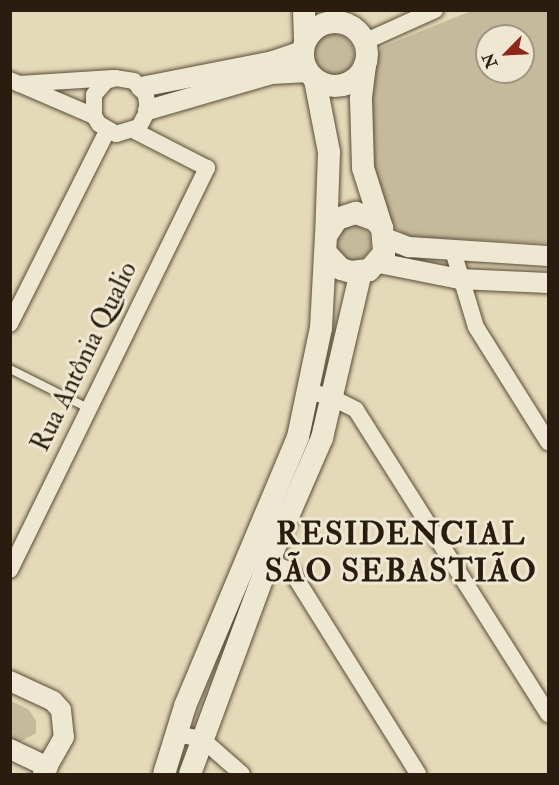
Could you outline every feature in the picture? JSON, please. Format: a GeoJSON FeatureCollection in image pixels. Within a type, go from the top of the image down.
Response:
{"type":"FeatureCollection","features":[{"type":"Feature","properties":{"kind":"main road"},"geometry":{"type":"LineString","coordinates":[[190,774],[291,455],[308,391],[321,328],[329,152],[307,61],[304,10]]}},
{"type":"Feature","properties":{"kind":"main road"},"geometry":{"type":"LineString","coordinates":[[164,774],[176,734],[258,557],[322,438],[370,268],[383,233],[363,168],[361,99],[365,65],[361,37],[349,10]]}},
{"type":"Feature","properties":{"kind":"main road"},"geometry":{"type":"LineString","coordinates":[[361,37],[350,26],[329,22],[311,32],[307,61],[324,85],[344,86],[360,74],[365,65]]}},
{"type":"Feature","properties":{"kind":"main road"},"geometry":{"type":"LineString","coordinates":[[326,245],[337,219],[346,214],[366,215],[383,233]]}},
{"type":"Feature","properties":{"kind":"main road"},"geometry":{"type":"LineString","coordinates":[[326,245],[341,269],[370,268]]}},
{"type":"Feature","properties":{"kind":"street"},"geometry":{"type":"LineString","coordinates":[[361,37],[435,10]]}},
{"type":"Feature","properties":{"kind":"street"},"geometry":{"type":"LineString","coordinates":[[14,82],[116,78],[141,87],[273,61],[307,61]]}},
{"type":"Feature","properties":{"kind":"street"},"geometry":{"type":"LineString","coordinates":[[148,110],[272,74],[307,61]]}},
{"type":"Feature","properties":{"kind":"street"},"geometry":{"type":"LineString","coordinates":[[94,116],[94,96],[106,81],[116,78]]}},
{"type":"Feature","properties":{"kind":"street"},"geometry":{"type":"LineString","coordinates":[[14,82],[94,116],[107,131],[116,134],[133,130],[145,119],[148,110],[141,87]]}},
{"type":"Feature","properties":{"kind":"street","name":"Rua Antônia Qualio"},"geometry":{"type":"LineString","coordinates":[[10,570],[207,168],[133,130]]}},
{"type":"Feature","properties":{"kind":"street"},"geometry":{"type":"LineString","coordinates":[[10,324],[107,131]]}},
{"type":"Feature","properties":{"kind":"street"},"geometry":{"type":"LineString","coordinates":[[383,233],[409,247],[453,252],[549,256]]}},
{"type":"Feature","properties":{"kind":"street"},"geometry":{"type":"LineString","coordinates":[[453,252],[459,279],[476,327],[549,442]]}},
{"type":"Feature","properties":{"kind":"street"},"geometry":{"type":"LineString","coordinates":[[370,268],[459,279],[549,283]]}},
{"type":"Feature","properties":{"kind":"street"},"geometry":{"type":"LineString","coordinates":[[308,391],[332,397],[356,410],[549,714]]}},
{"type":"Feature","properties":{"kind":"street"},"geometry":{"type":"LineString","coordinates":[[258,557],[292,572],[418,774]]}},
{"type":"Feature","properties":{"kind":"street"},"geometry":{"type":"LineString","coordinates":[[10,681],[53,701],[61,710],[64,737],[45,771],[10,749]]}},
{"type":"Feature","properties":{"kind":"street"},"geometry":{"type":"LineString","coordinates":[[176,734],[202,738],[242,774]]}},
{"type":"Feature","properties":{"kind":"lane"},"geometry":{"type":"LineString","coordinates":[[10,369],[88,408]]}},
{"type":"Feature","properties":{"kind":"shaded area"},"geometry":{"type":"Polygon","coordinates":[[[471,11],[548,11],[548,243],[408,237],[387,222],[370,177],[370,69],[382,47],[471,11]]]}},
{"type":"Feature","properties":{"kind":"shaded area"},"geometry":{"type":"Polygon","coordinates":[[[333,34],[348,40],[354,55],[348,70],[333,76],[318,70],[312,55],[318,40],[333,34]]]}},
{"type":"Feature","properties":{"kind":"shaded area"},"geometry":{"type":"Polygon","coordinates":[[[354,226],[366,231],[371,243],[366,255],[354,260],[342,255],[337,243],[342,231],[354,226]]]}},
{"type":"Feature","properties":{"kind":"shaded area"},"geometry":{"type":"Polygon","coordinates":[[[10,700],[29,710],[36,721],[36,733],[14,745],[11,743],[10,700]]]}},
{"type":"Feature","properties":{"kind":"district","name":"RESIDENCIAL SÃO SEBASTIÃO"},"geometry":{"type":"Point","coordinates":[401,554]}}]}
